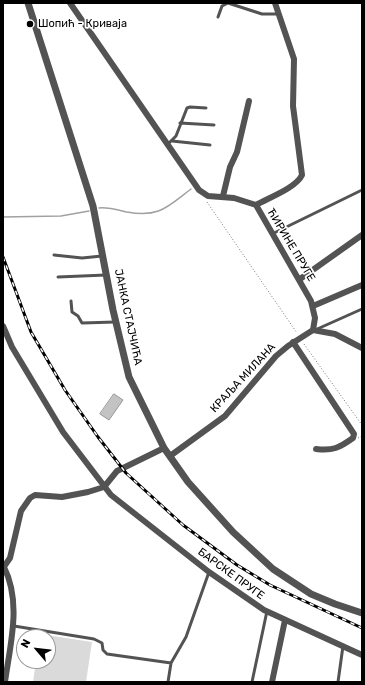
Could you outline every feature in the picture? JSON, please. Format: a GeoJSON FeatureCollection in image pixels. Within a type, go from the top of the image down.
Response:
{"type":"FeatureCollection","features":[{"type":"Feature","properties":{"kind":"street","name":"ЈАНКА СТАЈЧИЋА"},"geometry":{"type":"LineString","coordinates":[[28,3],[93,206],[104,256],[115,322],[129,376],[141,405],[164,448],[188,482],[233,532],[273,569],[311,594],[362,613]]}},
{"type":"Feature","properties":{"kind":"street"},"geometry":{"type":"LineString","coordinates":[[70,3],[170,142],[199,190]]}},
{"type":"Feature","properties":{"kind":"street"},"geometry":{"type":"LineString","coordinates":[[256,206],[291,186],[300,180],[302,176],[293,106],[294,59],[277,14],[275,3]]}},
{"type":"Feature","properties":{"kind":"street"},"geometry":{"type":"LineString","coordinates":[[223,196],[230,167],[236,152],[248,100]]}},
{"type":"Feature","properties":{"kind":"street","name":"ЋИРИНЕ ПРУГЕ"},"geometry":{"type":"LineString","coordinates":[[199,190],[208,196],[234,198],[256,206],[300,279],[313,306],[315,324],[313,330]]}},
{"type":"Feature","properties":{"kind":"street"},"geometry":{"type":"LineString","coordinates":[[300,279],[362,235]]}},
{"type":"Feature","properties":{"kind":"street"},"geometry":{"type":"LineString","coordinates":[[313,306],[362,285]]}},
{"type":"Feature","properties":{"kind":"street","name":"БАРСКЕ ПРУГЕ"},"geometry":{"type":"LineString","coordinates":[[3,326],[12,347],[63,432],[104,486],[121,504],[209,572],[266,611],[362,655]]}},
{"type":"Feature","properties":{"kind":"street"},"geometry":{"type":"LineString","coordinates":[[313,330],[336,334],[362,348]]}},
{"type":"Feature","properties":{"kind":"street","name":"КРАЉА МИЛАНА"},"geometry":{"type":"LineString","coordinates":[[170,456],[225,416],[276,356],[293,342],[313,330]]}},
{"type":"Feature","properties":{"kind":"street"},"geometry":{"type":"LineString","coordinates":[[293,342],[354,434],[353,438],[341,446],[330,450],[316,449]]}},
{"type":"Feature","properties":{"kind":"street"},"geometry":{"type":"LineString","coordinates":[[5,682],[14,626],[13,602],[8,575],[3,568],[10,558],[21,511],[30,498],[35,495],[62,497],[88,492],[104,486],[117,471],[164,448]]}},
{"type":"Feature","properties":{"kind":"street"},"geometry":{"type":"LineString","coordinates":[[272,682],[284,620]]}},
{"type":"Feature","properties":{"kind":"lane"},"geometry":{"type":"LineString","coordinates":[[218,17],[222,6],[228,3],[262,14],[277,14]]}},
{"type":"Feature","properties":{"kind":"lane"},"geometry":{"type":"LineString","coordinates":[[170,142],[176,136],[187,108],[190,106],[206,108]]}},
{"type":"Feature","properties":{"kind":"lane"},"geometry":{"type":"LineString","coordinates":[[180,123],[214,125]]}},
{"type":"Feature","properties":{"kind":"lane"},"geometry":{"type":"LineString","coordinates":[[170,142],[210,145]]}},
{"type":"Feature","properties":{"kind":"lane"},"geometry":{"type":"LineString","coordinates":[[272,234],[362,190]]}},
{"type":"Feature","properties":{"kind":"lane"},"geometry":{"type":"LineString","coordinates":[[54,255],[82,258],[104,256]]}},
{"type":"Feature","properties":{"kind":"lane"},"geometry":{"type":"LineString","coordinates":[[58,277],[107,275]]}},
{"type":"Feature","properties":{"kind":"lane"},"geometry":{"type":"LineString","coordinates":[[71,301],[72,312],[78,316],[82,323],[115,322]]}},
{"type":"Feature","properties":{"kind":"lane"},"geometry":{"type":"LineString","coordinates":[[313,330],[362,309]]}},
{"type":"Feature","properties":{"kind":"lane"},"geometry":{"type":"LineString","coordinates":[[168,682],[171,664],[186,637],[209,572]]}},
{"type":"Feature","properties":{"kind":"lane"},"geometry":{"type":"LineString","coordinates":[[252,682],[266,611]]}},
{"type":"Feature","properties":{"kind":"lane"},"geometry":{"type":"LineString","coordinates":[[14,626],[94,639],[102,643],[103,650],[107,654],[171,664]]}},
{"type":"Feature","properties":{"kind":"lane"},"geometry":{"type":"LineString","coordinates":[[338,682],[343,646]]}},
{"type":"Feature","properties":{"kind":"path"},"geometry":{"type":"LineString","coordinates":[[199,190],[300,338],[362,425]]}},
{"type":"Feature","properties":{"kind":"shaded area"},"geometry":{"type":"Polygon","coordinates":[[[56,636],[92,642],[86,682],[33,682],[35,669],[56,669],[56,636]]]}},
{"type":"Feature","properties":{"kind":"building"},"geometry":{"type":"Polygon","coordinates":[[[114,394],[123,400],[109,420],[100,414],[114,394]]]}},
{"type":"Feature","properties":{"kind":"waterway"},"geometry":{"type":"LineString","coordinates":[[99,208],[109,208],[138,213],[155,212],[169,206],[191,189]]}},
{"type":"Feature","properties":{"kind":"waterway"},"geometry":{"type":"LineString","coordinates":[[3,217],[61,216],[89,211]]}},
{"type":"Feature","properties":{"kind":"railway"},"geometry":{"type":"LineString","coordinates":[[3,257],[31,332],[65,390],[98,437],[126,473],[183,525],[237,565],[270,585],[362,628]]}},
{"type":"Feature","properties":{"kind":"place","name":"Шопић - Криваја"},"geometry":{"type":"Point","coordinates":[30,24]}}]}
